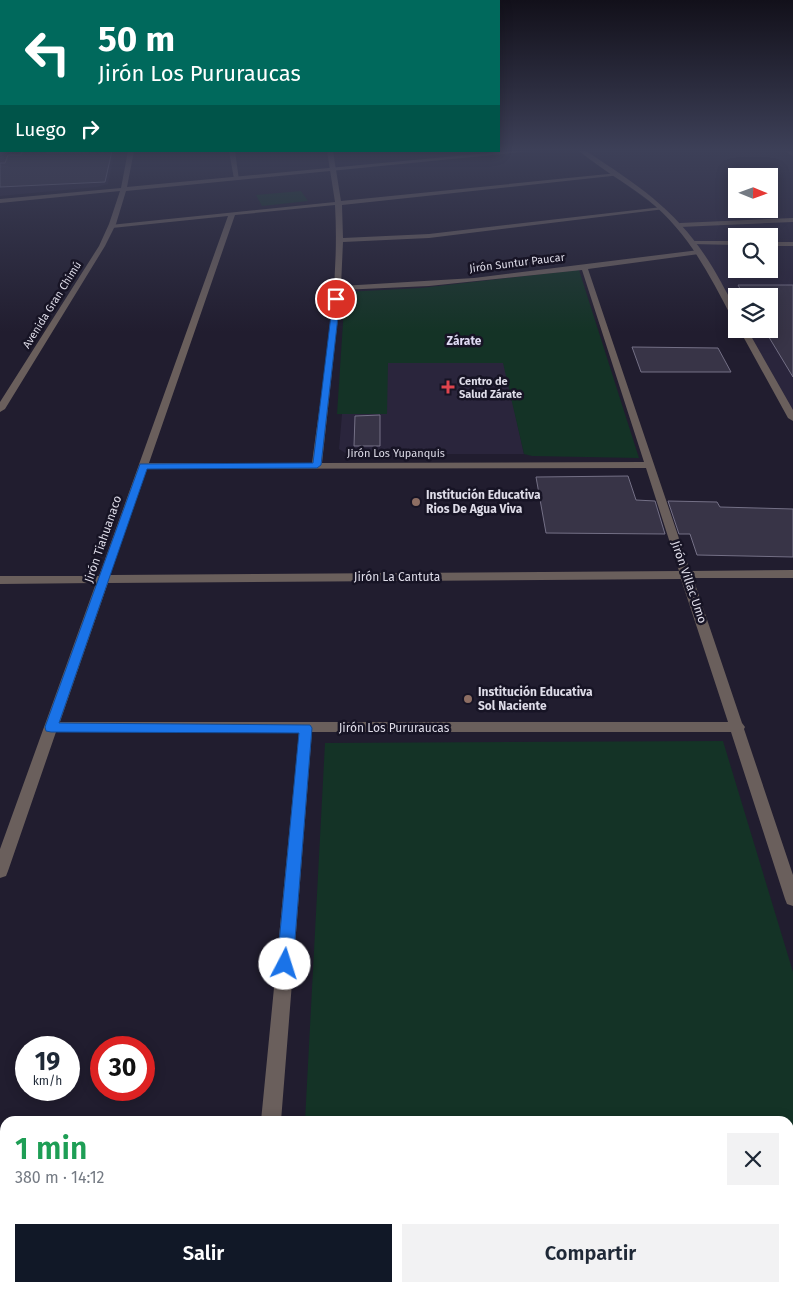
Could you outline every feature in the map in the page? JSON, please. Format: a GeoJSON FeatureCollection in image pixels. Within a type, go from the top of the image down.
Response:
{"type":"FeatureCollection","features":[{"type":"Feature","properties":{"kind":"street","name":"Avenida Gran Chimú"},"geometry":{"type":"LineString","coordinates":[[0,409],[102,246],[117,211]]}},
{"type":"Feature","properties":{"kind":"street"},"geometry":{"type":"LineString","coordinates":[[112,226],[268,211]]}},
{"type":"Feature","properties":{"kind":"street"},"geometry":{"type":"LineString","coordinates":[[317,465],[338,288],[339,211]]}},
{"type":"Feature","properties":{"kind":"street"},"geometry":{"type":"LineString","coordinates":[[340,240],[429,236],[642,211]]}},
{"type":"Feature","properties":{"kind":"street"},"geometry":{"type":"LineString","coordinates":[[665,211],[680,225],[693,243],[728,304]]}},
{"type":"Feature","properties":{"kind":"street","name":"Jirón Tiahuanaco"},"geometry":{"type":"LineString","coordinates":[[0,871],[232,215]]}},
{"type":"Feature","properties":{"kind":"street"},"geometry":{"type":"LineString","coordinates":[[680,225],[793,220]]}},
{"type":"Feature","properties":{"kind":"street"},"geometry":{"type":"LineString","coordinates":[[693,243],[728,243]]}},
{"type":"Feature","properties":{"kind":"street"},"geometry":{"type":"LineString","coordinates":[[778,244],[793,244]]}},
{"type":"Feature","properties":{"kind":"street","name":"Jirón Suntur Paucar"},"geometry":{"type":"LineString","coordinates":[[338,288],[423,285],[699,252]]}},
{"type":"Feature","properties":{"kind":"street","name":"Jirón Villac Umo"},"geometry":{"type":"LineString","coordinates":[[584,266],[738,727],[793,899]]}},
{"type":"Feature","properties":{"kind":"street"},"geometry":{"type":"LineString","coordinates":[[748,338],[793,418]]}},
{"type":"Feature","properties":{"kind":"street","name":"Jirón Los Yupanquis"},"geometry":{"type":"LineString","coordinates":[[143,466],[649,465]]}},
{"type":"Feature","properties":{"kind":"street","name":"Jirón La Cantuta"},"geometry":{"type":"LineString","coordinates":[[0,580],[793,574]]}},
{"type":"Feature","properties":{"kind":"street","name":"Jirón Los Pururaucas"},"geometry":{"type":"LineString","coordinates":[[51,727],[738,727]]}},
{"type":"Feature","properties":{"kind":"street"},"geometry":{"type":"LineString","coordinates":[[271,1116],[306,728]]}},
{"type":"Feature","properties":{"kind":"shaded area"},"geometry":{"type":"Polygon","coordinates":[[[662,211],[728,211],[728,218],[778,218],[778,211],[793,211],[793,421],[746,338],[778,338],[778,288],[728,288],[728,307],[699,254],[662,211]]]}},
{"type":"Feature","properties":{"kind":"shaded area","name":"Centro de Salud Zárate"},"geometry":{"type":"Polygon","coordinates":[[[387,363],[504,363],[524,454],[347,454],[339,449],[342,414],[387,414],[387,363]]]}},
{"type":"Feature","properties":{"kind":"green space"},"geometry":{"type":"Polygon","coordinates":[[[579,270],[639,458],[532,456],[524,454],[503,363],[388,363],[387,414],[337,414],[345,292],[421,288],[579,270]]]}},
{"type":"Feature","properties":{"kind":"green space"},"geometry":{"type":"Polygon","coordinates":[[[723,741],[793,972],[793,1116],[305,1116],[325,743],[723,741]]]}},
{"type":"Feature","properties":{"kind":"building"},"geometry":{"type":"Polygon","coordinates":[[[738,285],[793,285],[793,377],[769,338],[778,338],[778,288],[740,288],[738,285]]]}},
{"type":"Feature","properties":{"kind":"building"},"geometry":{"type":"Polygon","coordinates":[[[632,347],[718,348],[731,372],[641,372],[632,347]]]}},
{"type":"Feature","properties":{"kind":"building"},"geometry":{"type":"Polygon","coordinates":[[[380,415],[380,446],[354,446],[355,416],[380,415]]]}},
{"type":"Feature","properties":{"kind":"building"},"geometry":{"type":"Polygon","coordinates":[[[628,476],[636,500],[655,501],[665,534],[546,533],[536,477],[628,476]]]}},
{"type":"Feature","properties":{"kind":"building"},"geometry":{"type":"Polygon","coordinates":[[[668,501],[717,502],[720,507],[793,509],[793,557],[697,555],[690,534],[679,534],[668,501]]]}},
{"type":"Feature","properties":{"kind":"place","name":"Centro de Salud Zárate"},"geometry":{"type":"Point","coordinates":[448,387]}},
{"type":"Feature","properties":{"kind":"place","name":"Institución Educativa Rios De Agua Viva"},"geometry":{"type":"Point","coordinates":[416,502]}},
{"type":"Feature","properties":{"kind":"place","name":"Institución Educativa Sol Naciente"},"geometry":{"type":"Point","coordinates":[468,699]}},
{"type":"Feature","properties":{"kind":"district","name":"Zárate"},"geometry":{"type":"Point","coordinates":[464,341]}},
{"type":"Feature","properties":{"kind":"route"},"geometry":{"type":"LineString","coordinates":[[285,964],[306,728],[51,727],[143,466],[317,465],[336,299]]}}]}
